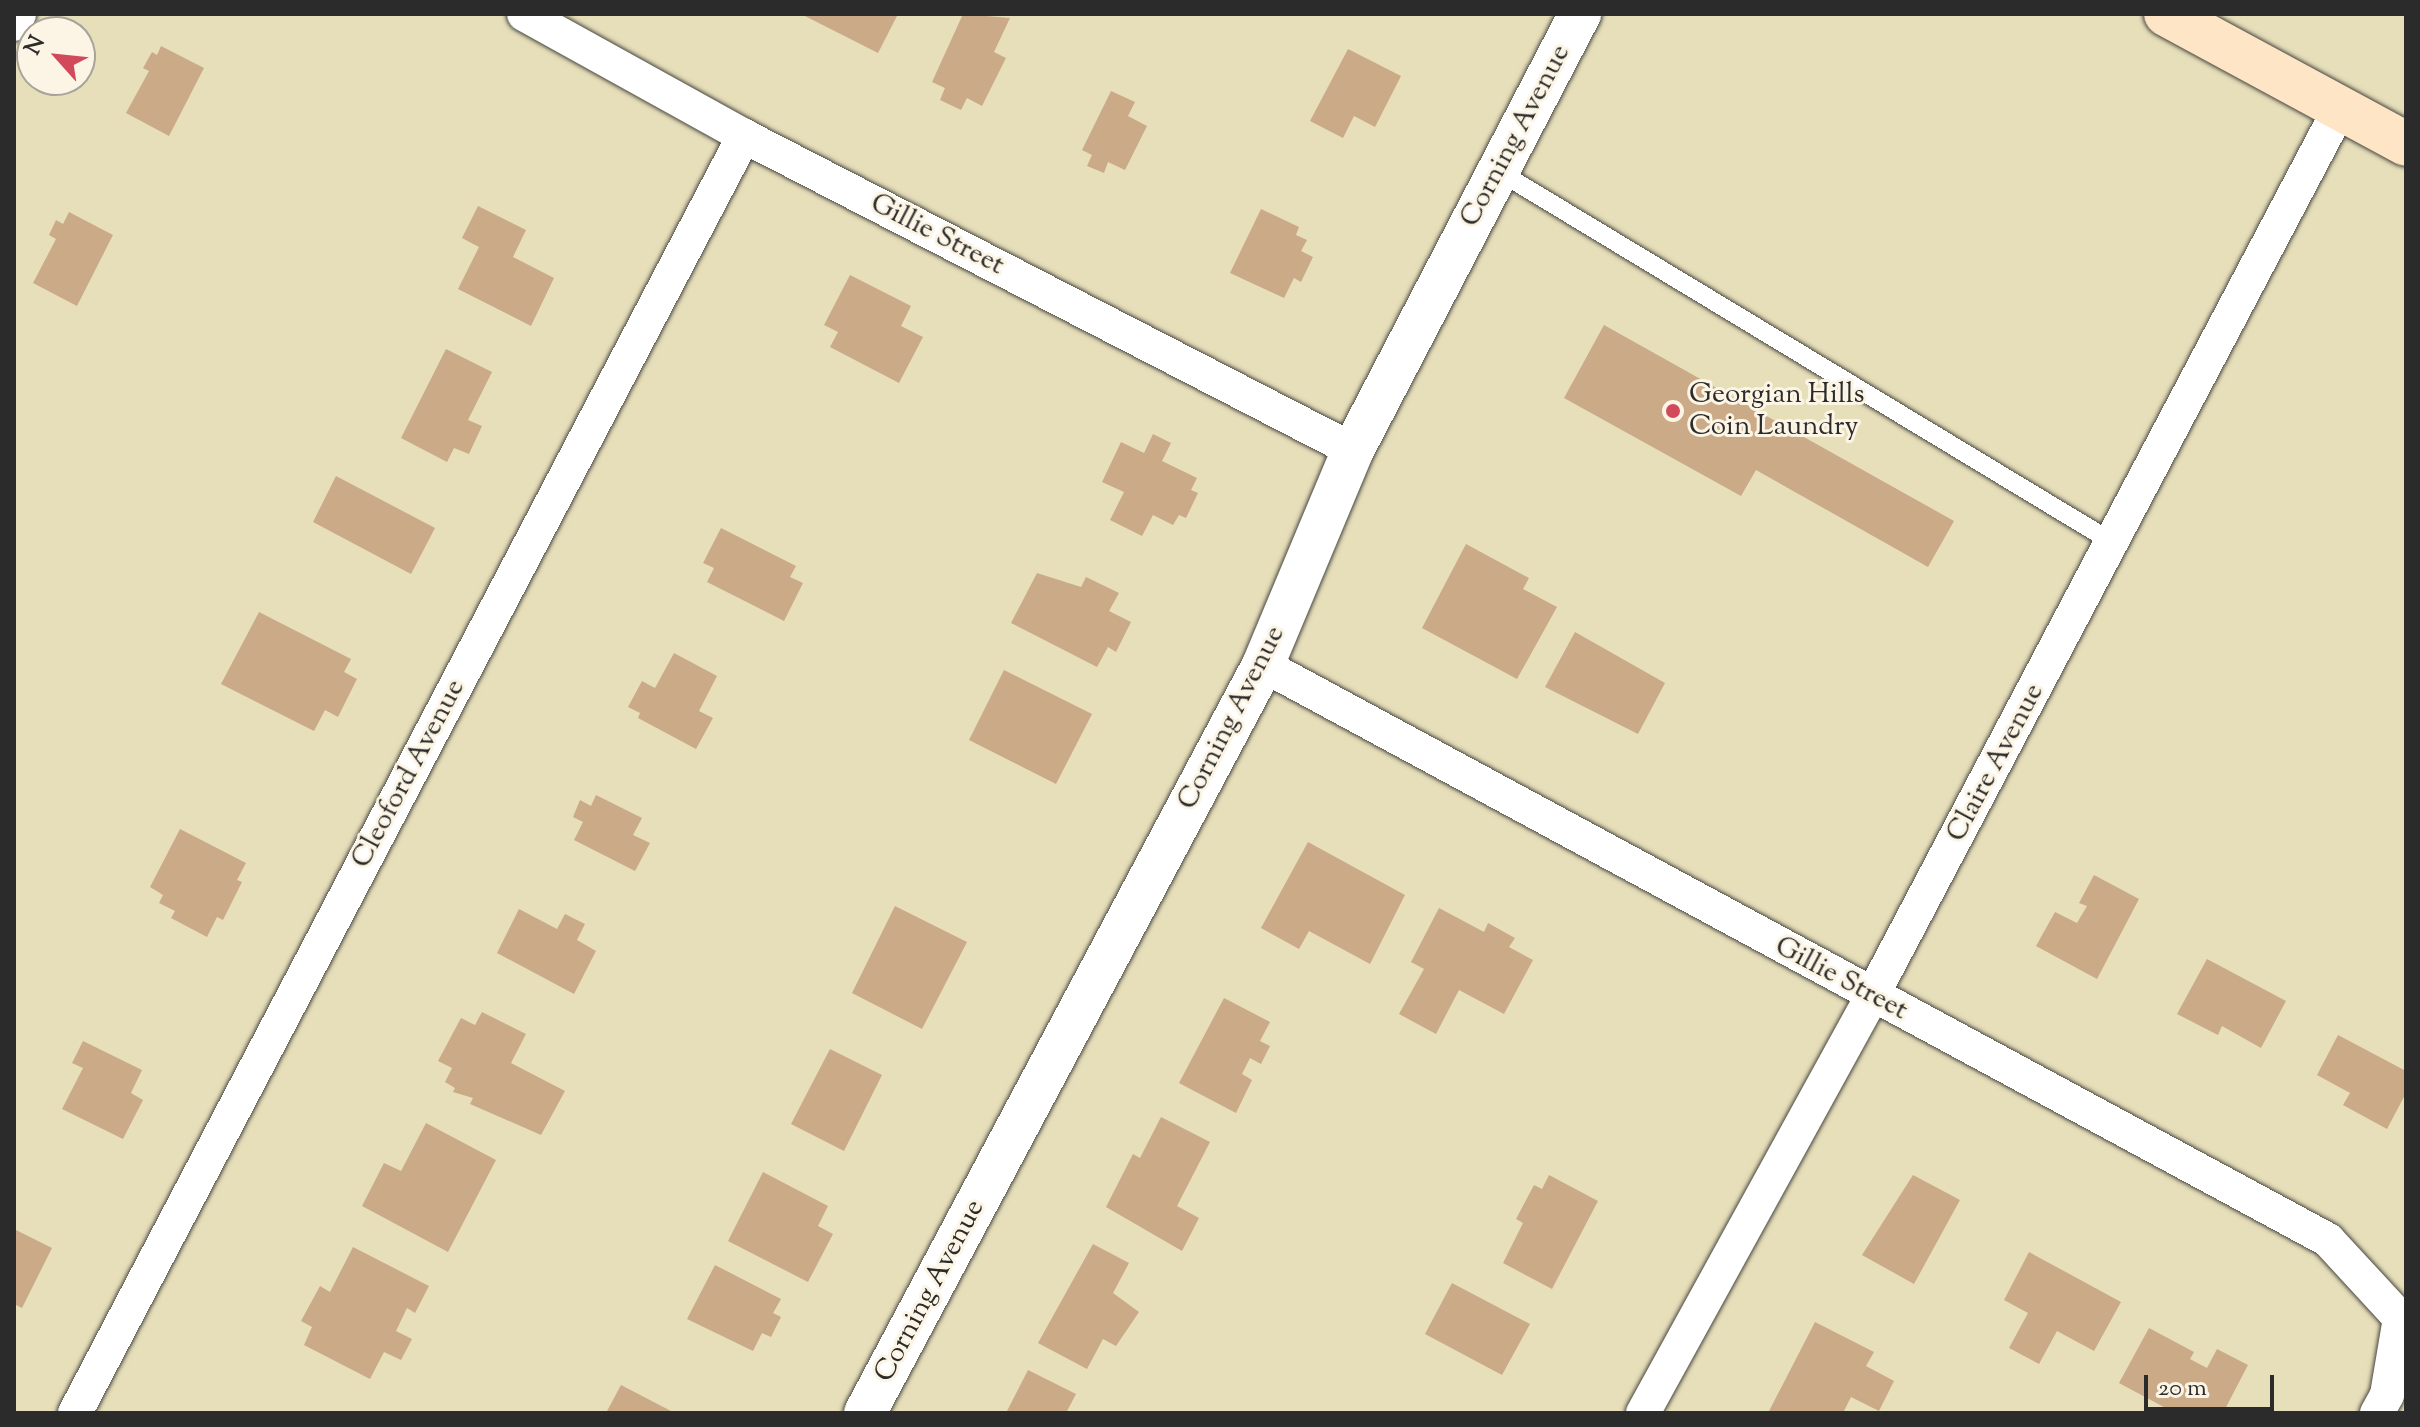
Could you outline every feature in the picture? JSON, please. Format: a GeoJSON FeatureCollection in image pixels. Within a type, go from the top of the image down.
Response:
{"type":"FeatureCollection","features":[{"type":"Feature","properties":{"kind":"main road"},"geometry":{"type":"LineString","coordinates":[[2166,14],[2406,144]]}},
{"type":"Feature","properties":{"kind":"street"},"geometry":{"type":"LineString","coordinates":[[14,24],[19,14]]}},
{"type":"Feature","properties":{"kind":"street","name":"Gillie Street"},"geometry":{"type":"LineString","coordinates":[[524,14],[744,136],[1353,450]]}},
{"type":"Feature","properties":{"kind":"street","name":"Corning Avenue"},"geometry":{"type":"LineString","coordinates":[[865,1413],[1263,665],[1353,450],[1580,14]]}},
{"type":"Feature","properties":{"kind":"street","name":"Claire Avenue"},"geometry":{"type":"LineString","coordinates":[[1643,1413],[1872,996],[2340,108]]}},
{"type":"Feature","properties":{"kind":"street","name":"Cleoford Avenue"},"geometry":{"type":"LineString","coordinates":[[75,1413],[744,136]]}},
{"type":"Feature","properties":{"kind":"street","name":"Gillie Street"},"geometry":{"type":"LineString","coordinates":[[1263,665],[2328,1240],[2400,1318],[2387,1395],[2377,1413]]}},
{"type":"Feature","properties":{"kind":"lane"},"geometry":{"type":"LineString","coordinates":[[1498,171],[2112,542]]}},
{"type":"Feature","properties":{"kind":"building"},"geometry":{"type":"Polygon","coordinates":[[[801,14],[898,14],[878,53],[801,14]]]}},
{"type":"Feature","properties":{"kind":"building"},"geometry":{"type":"Polygon","coordinates":[[[963,14],[1010,18],[994,52],[1006,58],[982,106],[967,98],[961,110],[940,100],[945,88],[932,82],[963,14]]]}},
{"type":"Feature","properties":{"kind":"building"},"geometry":{"type":"Polygon","coordinates":[[[161,46],[204,68],[169,136],[126,113],[149,71],[143,68],[152,52],[157,55],[161,46]]]}},
{"type":"Feature","properties":{"kind":"building"},"geometry":{"type":"Polygon","coordinates":[[[1348,49],[1401,76],[1375,127],[1354,116],[1343,138],[1310,121],[1348,49]]]}},
{"type":"Feature","properties":{"kind":"building"},"geometry":{"type":"Polygon","coordinates":[[[1111,91],[1135,102],[1128,116],[1147,126],[1125,170],[1108,162],[1104,173],[1087,166],[1092,155],[1082,150],[1111,91]]]}},
{"type":"Feature","properties":{"kind":"building"},"geometry":{"type":"Polygon","coordinates":[[[478,206],[526,230],[513,257],[554,278],[531,326],[458,289],[479,247],[462,238],[478,206]]]}},
{"type":"Feature","properties":{"kind":"building"},"geometry":{"type":"Polygon","coordinates":[[[1261,209],[1299,227],[1296,235],[1307,240],[1301,251],[1313,257],[1301,282],[1294,278],[1284,298],[1230,273],[1261,209]]]}},
{"type":"Feature","properties":{"kind":"building"},"geometry":{"type":"Polygon","coordinates":[[[69,212],[113,235],[77,306],[33,283],[56,239],[49,235],[56,220],[63,224],[69,212]]]}},
{"type":"Feature","properties":{"kind":"building"},"geometry":{"type":"Polygon","coordinates":[[[850,275],[911,306],[901,326],[923,337],[899,383],[830,347],[838,332],[824,325],[850,275]]]}},
{"type":"Feature","properties":{"kind":"building","name":"Georgian Hills Coin Laundry"},"geometry":{"type":"Polygon","coordinates":[[[1604,325],[1954,521],[1928,567],[1756,470],[1741,496],[1564,398],[1604,325]]]}},
{"type":"Feature","properties":{"kind":"building"},"geometry":{"type":"Polygon","coordinates":[[[446,349],[492,372],[468,420],[482,426],[469,454],[454,448],[447,462],[401,438],[446,349]]]}},
{"type":"Feature","properties":{"kind":"building"},"geometry":{"type":"Polygon","coordinates":[[[1153,434],[1171,443],[1162,461],[1197,478],[1191,490],[1198,493],[1186,518],[1179,515],[1173,525],[1153,515],[1142,536],[1110,520],[1124,492],[1102,482],[1121,442],[1144,453],[1153,434]]]}},
{"type":"Feature","properties":{"kind":"building"},"geometry":{"type":"Polygon","coordinates":[[[336,476],[435,528],[411,574],[313,522],[336,476]]]}},
{"type":"Feature","properties":{"kind":"building"},"geometry":{"type":"Polygon","coordinates":[[[721,528],[796,566],[790,577],[803,583],[784,621],[707,582],[714,568],[703,563],[721,528]]]}},
{"type":"Feature","properties":{"kind":"building"},"geometry":{"type":"Polygon","coordinates":[[[1466,544],[1529,578],[1523,589],[1557,607],[1517,679],[1422,628],[1466,544]]]}},
{"type":"Feature","properties":{"kind":"building"},"geometry":{"type":"Polygon","coordinates":[[[1037,573],[1081,587],[1086,577],[1119,593],[1109,611],[1131,622],[1116,652],[1108,647],[1097,667],[1011,623],[1037,573]]]}},
{"type":"Feature","properties":{"kind":"building"},"geometry":{"type":"Polygon","coordinates":[[[259,612],[351,659],[344,672],[357,679],[338,717],[325,710],[314,731],[221,684],[259,612]]]}},
{"type":"Feature","properties":{"kind":"building"},"geometry":{"type":"Polygon","coordinates":[[[1575,632],[1665,683],[1638,734],[1545,687],[1575,632]]]}},
{"type":"Feature","properties":{"kind":"building"},"geometry":{"type":"Polygon","coordinates":[[[674,653],[717,676],[699,711],[713,718],[696,749],[638,718],[640,713],[628,707],[642,681],[655,688],[674,653]]]}},
{"type":"Feature","properties":{"kind":"building"},"geometry":{"type":"Polygon","coordinates":[[[1004,670],[1092,714],[1056,784],[969,740],[1004,670]]]}},
{"type":"Feature","properties":{"kind":"building"},"geometry":{"type":"Polygon","coordinates":[[[596,795],[642,818],[633,835],[650,843],[635,871],[574,840],[583,822],[573,817],[580,800],[591,806],[596,795]]]}},
{"type":"Feature","properties":{"kind":"building"},"geometry":{"type":"Polygon","coordinates":[[[180,829],[246,863],[237,880],[242,882],[223,920],[217,917],[207,937],[171,918],[175,911],[159,903],[163,895],[150,887],[180,829]]]}},
{"type":"Feature","properties":{"kind":"building"},"geometry":{"type":"Polygon","coordinates":[[[1308,842],[1405,895],[1370,964],[1309,931],[1299,949],[1261,928],[1308,842]]]}},
{"type":"Feature","properties":{"kind":"building"},"geometry":{"type":"Polygon","coordinates":[[[2094,875],[2139,899],[2097,979],[2036,946],[2055,912],[2077,923],[2087,906],[2079,903],[2094,875]]]}},
{"type":"Feature","properties":{"kind":"building"},"geometry":{"type":"Polygon","coordinates":[[[895,906],[967,942],[922,1029],[852,993],[895,906]]]}},
{"type":"Feature","properties":{"kind":"building"},"geometry":{"type":"Polygon","coordinates":[[[1439,908],[1484,932],[1488,923],[1515,938],[1509,947],[1533,960],[1504,1014],[1459,990],[1436,1034],[1399,1014],[1424,969],[1411,962],[1439,908]]]}},
{"type":"Feature","properties":{"kind":"building"},"geometry":{"type":"Polygon","coordinates":[[[519,909],[557,929],[565,914],[585,924],[577,940],[596,951],[574,994],[497,953],[519,909]]]}},
{"type":"Feature","properties":{"kind":"building"},"geometry":{"type":"Polygon","coordinates":[[[2207,959],[2286,1001],[2261,1048],[2222,1026],[2218,1035],[2177,1014],[2207,959]]]}},
{"type":"Feature","properties":{"kind":"building"},"geometry":{"type":"Polygon","coordinates":[[[1224,998],[1270,1022],[1260,1041],[1270,1046],[1261,1064],[1250,1058],[1242,1074],[1252,1080],[1236,1113],[1179,1083],[1224,998]]]}},
{"type":"Feature","properties":{"kind":"building"},"geometry":{"type":"Polygon","coordinates":[[[482,1012],[526,1034],[511,1063],[565,1091],[541,1135],[470,1104],[473,1098],[453,1092],[455,1088],[445,1082],[452,1068],[438,1061],[461,1018],[475,1025],[482,1012]]]}},
{"type":"Feature","properties":{"kind":"building"},"geometry":{"type":"Polygon","coordinates":[[[2338,1035],[2406,1071],[2406,1093],[2387,1129],[2343,1105],[2350,1093],[2317,1075],[2338,1035]]]}},
{"type":"Feature","properties":{"kind":"building"},"geometry":{"type":"Polygon","coordinates":[[[83,1041],[142,1070],[131,1093],[143,1100],[123,1139],[62,1109],[83,1068],[72,1063],[83,1041]]]}},
{"type":"Feature","properties":{"kind":"building"},"geometry":{"type":"Polygon","coordinates":[[[830,1049],[882,1075],[844,1151],[791,1124],[830,1049]]]}},
{"type":"Feature","properties":{"kind":"building"},"geometry":{"type":"Polygon","coordinates":[[[1161,1117],[1210,1142],[1177,1206],[1199,1218],[1182,1251],[1106,1207],[1133,1154],[1140,1158],[1161,1117]]]}},
{"type":"Feature","properties":{"kind":"building"},"geometry":{"type":"Polygon","coordinates":[[[426,1123],[496,1160],[448,1252],[362,1206],[384,1163],[401,1171],[426,1123]]]}},
{"type":"Feature","properties":{"kind":"building"},"geometry":{"type":"Polygon","coordinates":[[[763,1172],[828,1206],[818,1226],[833,1234],[808,1282],[728,1241],[763,1172]]]}},
{"type":"Feature","properties":{"kind":"building"},"geometry":{"type":"Polygon","coordinates":[[[1549,1175],[1598,1201],[1552,1289],[1503,1263],[1523,1223],[1516,1219],[1534,1185],[1542,1189],[1549,1175]]]}},
{"type":"Feature","properties":{"kind":"building"},"geometry":{"type":"Polygon","coordinates":[[[1913,1175],[1960,1200],[1914,1284],[1862,1255],[1913,1175]]]}},
{"type":"Feature","properties":{"kind":"building"},"geometry":{"type":"Polygon","coordinates":[[[14,1229],[52,1248],[22,1308],[14,1304],[14,1229]]]}},
{"type":"Feature","properties":{"kind":"building"},"geometry":{"type":"Polygon","coordinates":[[[1093,1244],[1129,1263],[1113,1293],[1139,1312],[1116,1346],[1103,1339],[1087,1369],[1038,1343],[1093,1244]]]}},
{"type":"Feature","properties":{"kind":"building"},"geometry":{"type":"Polygon","coordinates":[[[353,1247],[429,1286],[415,1313],[407,1308],[396,1331],[412,1339],[401,1360],[384,1352],[370,1379],[304,1345],[312,1327],[301,1321],[320,1286],[330,1292],[353,1247]]]}},
{"type":"Feature","properties":{"kind":"building"},"geometry":{"type":"Polygon","coordinates":[[[2029,1252],[2121,1302],[2094,1351],[2057,1331],[2039,1364],[2009,1348],[2028,1313],[2004,1300],[2029,1252]]]}},
{"type":"Feature","properties":{"kind":"building"},"geometry":{"type":"Polygon","coordinates":[[[715,1265],[781,1299],[773,1313],[781,1317],[771,1337],[762,1333],[753,1351],[687,1319],[715,1265]]]}},
{"type":"Feature","properties":{"kind":"building"},"geometry":{"type":"Polygon","coordinates":[[[1452,1283],[1530,1324],[1502,1375],[1425,1334],[1452,1283]]]}},
{"type":"Feature","properties":{"kind":"building"},"geometry":{"type":"Polygon","coordinates":[[[1815,1322],[1874,1352],[1866,1366],[1894,1381],[1879,1411],[1851,1397],[1843,1413],[1768,1413],[1815,1322]]]}},
{"type":"Feature","properties":{"kind":"building"},"geometry":{"type":"Polygon","coordinates":[[[2149,1328],[2194,1352],[2190,1359],[2207,1368],[2217,1349],[2248,1365],[2223,1413],[2175,1413],[2119,1383],[2149,1328]]]}},
{"type":"Feature","properties":{"kind":"building"},"geometry":{"type":"Polygon","coordinates":[[[1028,1370],[1076,1394],[1066,1413],[1006,1413],[1028,1370]]]}},
{"type":"Feature","properties":{"kind":"building"},"geometry":{"type":"Polygon","coordinates":[[[621,1385],[671,1411],[670,1413],[606,1413],[621,1385]]]}},
{"type":"Feature","properties":{"kind":"place","name":"Georgian Hills Coin Laundry"},"geometry":{"type":"Point","coordinates":[1673,411]}}]}
